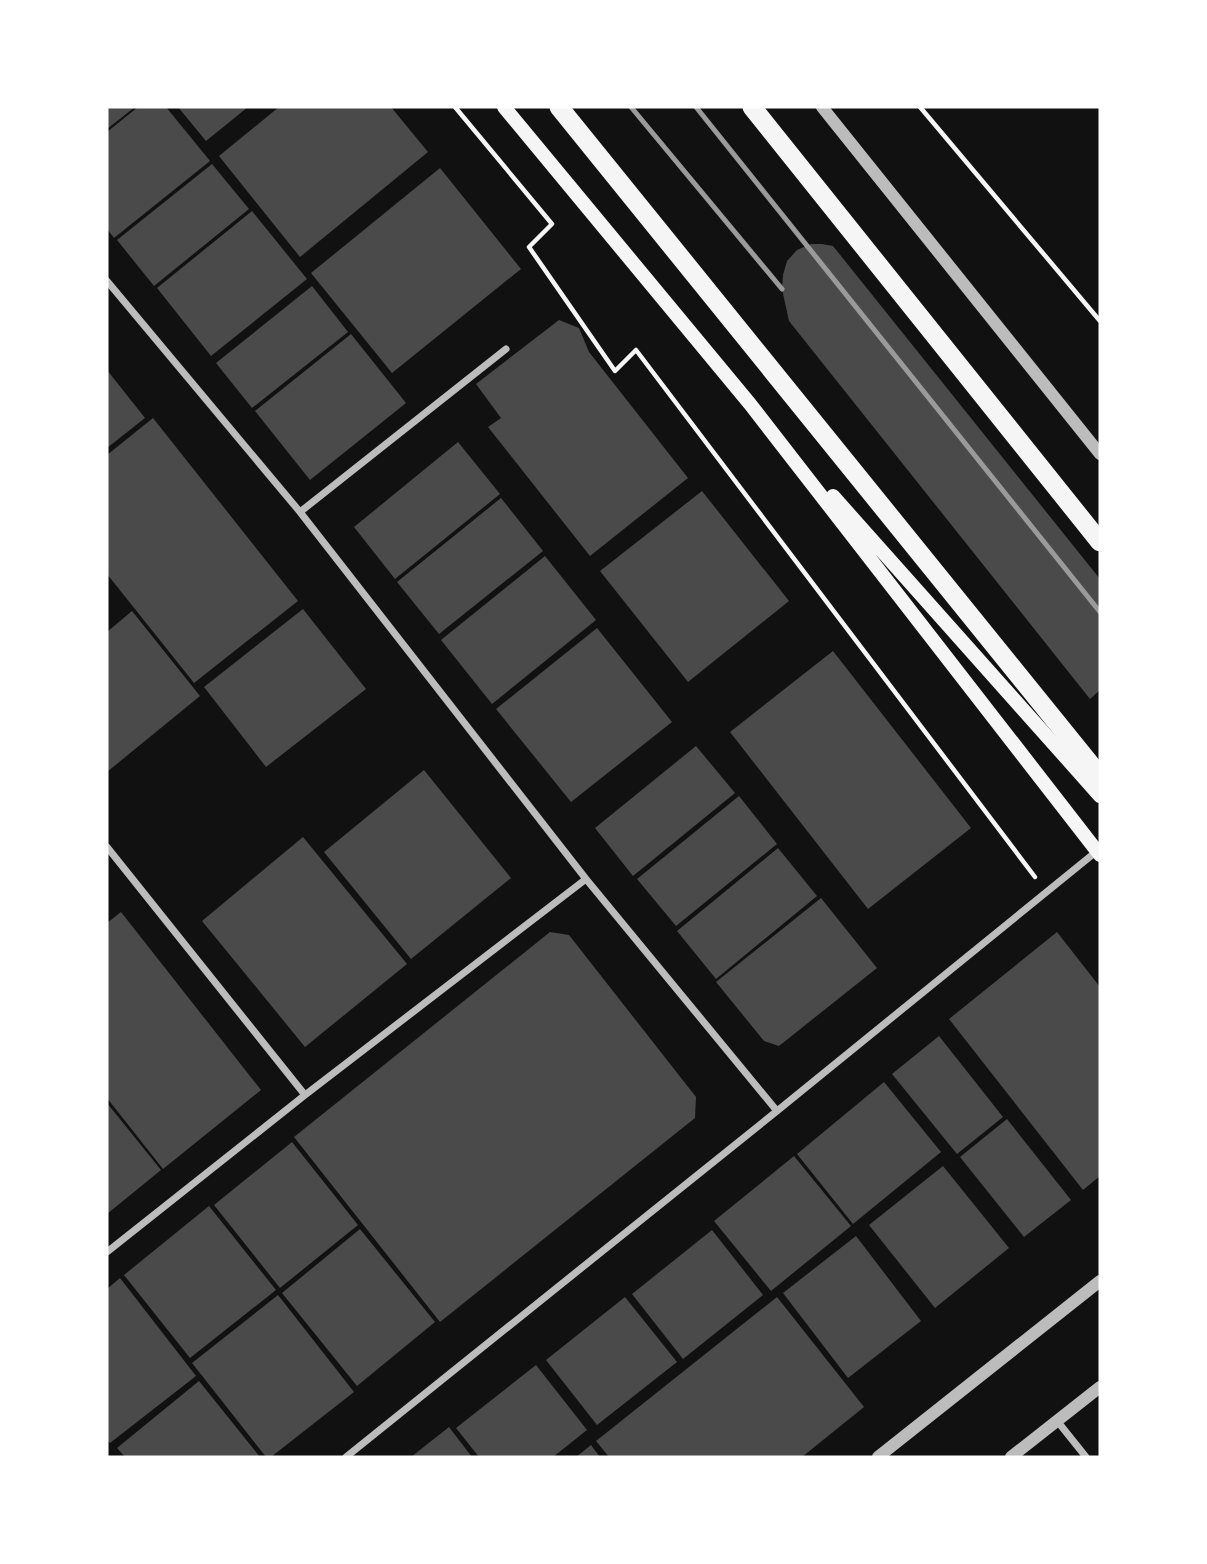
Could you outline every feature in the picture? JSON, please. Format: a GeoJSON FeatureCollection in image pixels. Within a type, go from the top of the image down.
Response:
{"type":"FeatureCollection","features":[{"type":"Feature","properties":{"kind":"highway"},"geometry":{"type":"LineString","coordinates":[[559,107],[1100,776]]}},
{"type":"Feature","properties":{"kind":"highway"},"geometry":{"type":"LineString","coordinates":[[752,107],[1100,542]]}},
{"type":"Feature","properties":{"kind":"main road"},"geometry":{"type":"LineString","coordinates":[[504,107],[750,404],[1099,853]]}},
{"type":"Feature","properties":{"kind":"main road"},"geometry":{"type":"LineString","coordinates":[[750,404],[1100,796]]}},
{"type":"Feature","properties":{"kind":"street"},"geometry":{"type":"LineString","coordinates":[[822,107],[1100,454]]}},
{"type":"Feature","properties":{"kind":"street"},"geometry":{"type":"LineString","coordinates":[[107,281],[300,512],[586,879],[777,1111]]}},
{"type":"Feature","properties":{"kind":"street"},"geometry":{"type":"LineString","coordinates":[[300,512],[506,349]]}},
{"type":"Feature","properties":{"kind":"street"},"geometry":{"type":"LineString","coordinates":[[107,847],[305,1095]]}},
{"type":"Feature","properties":{"kind":"street"},"geometry":{"type":"LineString","coordinates":[[346,1457],[1046,892],[1099,853]]}},
{"type":"Feature","properties":{"kind":"street"},"geometry":{"type":"LineString","coordinates":[[107,1252],[305,1095],[586,879]]}},
{"type":"Feature","properties":{"kind":"street"},"geometry":{"type":"LineString","coordinates":[[878,1457],[1100,1281]]}},
{"type":"Feature","properties":{"kind":"street"},"geometry":{"type":"LineString","coordinates":[[1011,1457],[1100,1387]]}},
{"type":"Feature","properties":{"kind":"street"},"geometry":{"type":"LineString","coordinates":[[1058,1422],[1086,1457]]}},
{"type":"Feature","properties":{"kind":"path"},"geometry":{"type":"LineString","coordinates":[[455,107],[552,224],[529,247],[615,371],[636,350],[1046,892]]}},
{"type":"Feature","properties":{"kind":"path"},"geometry":{"type":"LineString","coordinates":[[920,107],[1100,321]]}},
{"type":"Feature","properties":{"kind":"building"},"geometry":{"type":"Polygon","coordinates":[[[107,107],[135,107],[107,129],[107,107]]]}},
{"type":"Feature","properties":{"kind":"building"},"geometry":{"type":"Polygon","coordinates":[[[138,107],[166,107],[210,161],[114,238],[107,229],[107,132],[138,107]]]}},
{"type":"Feature","properties":{"kind":"building"},"geometry":{"type":"Polygon","coordinates":[[[178,107],[248,107],[206,141],[178,107]]]}},
{"type":"Feature","properties":{"kind":"building"},"geometry":{"type":"Polygon","coordinates":[[[279,107],[391,107],[428,152],[300,257],[219,156],[279,107]]]}},
{"type":"Feature","properties":{"kind":"building"},"geometry":{"type":"Polygon","coordinates":[[[212,164],[249,209],[154,286],[117,240],[212,164]]]}},
{"type":"Feature","properties":{"kind":"building"},"geometry":{"type":"Polygon","coordinates":[[[440,168],[521,269],[392,373],[311,273],[440,168]]]}},
{"type":"Feature","properties":{"kind":"building"},"geometry":{"type":"Polygon","coordinates":[[[252,211],[307,279],[211,356],[157,288],[252,211]]]}},
{"type":"Feature","properties":{"kind":"building"},"geometry":{"type":"Polygon","coordinates":[[[811,244],[833,246],[1100,579],[1100,690],[1090,699],[789,321],[782,289],[787,261],[797,250],[811,244]]]}},
{"type":"Feature","properties":{"kind":"building"},"geometry":{"type":"Polygon","coordinates":[[[312,286],[348,332],[252,408],[216,363],[312,286]]]}},
{"type":"Feature","properties":{"kind":"building"},"geometry":{"type":"Polygon","coordinates":[[[559,320],[579,328],[589,352],[688,478],[590,556],[488,427],[501,418],[476,384],[559,320]]]}},
{"type":"Feature","properties":{"kind":"building"},"geometry":{"type":"Polygon","coordinates":[[[351,334],[406,403],[310,480],[255,411],[351,334]]]}},
{"type":"Feature","properties":{"kind":"building"},"geometry":{"type":"Polygon","coordinates":[[[107,370],[145,418],[107,448],[107,370]]]}},
{"type":"Feature","properties":{"kind":"building"},"geometry":{"type":"Polygon","coordinates":[[[153,418],[298,601],[194,683],[107,574],[107,455],[153,418]]]}},
{"type":"Feature","properties":{"kind":"building"},"geometry":{"type":"Polygon","coordinates":[[[458,442],[500,494],[395,579],[354,527],[458,442]]]}},
{"type":"Feature","properties":{"kind":"building"},"geometry":{"type":"Polygon","coordinates":[[[702,491],[789,601],[688,682],[600,571],[702,491]]]}},
{"type":"Feature","properties":{"kind":"building"},"geometry":{"type":"Polygon","coordinates":[[[501,498],[543,551],[439,634],[397,582],[501,498]]]}},
{"type":"Feature","properties":{"kind":"building"},"geometry":{"type":"Polygon","coordinates":[[[545,556],[596,620],[492,704],[441,640],[545,556]]]}},
{"type":"Feature","properties":{"kind":"building"},"geometry":{"type":"Polygon","coordinates":[[[303,609],[366,689],[266,767],[204,687],[303,609]]]}},
{"type":"Feature","properties":{"kind":"building"},"geometry":{"type":"Polygon","coordinates":[[[132,611],[200,696],[107,772],[107,632],[132,611]]]}},
{"type":"Feature","properties":{"kind":"building"},"geometry":{"type":"Polygon","coordinates":[[[597,628],[672,722],[571,802],[496,709],[597,628]]]}},
{"type":"Feature","properties":{"kind":"building"},"geometry":{"type":"Polygon","coordinates":[[[833,651],[971,828],[868,909],[730,732],[833,651]]]}},
{"type":"Feature","properties":{"kind":"building"},"geometry":{"type":"Polygon","coordinates":[[[696,746],[735,793],[633,876],[595,828],[696,746]]]}},
{"type":"Feature","properties":{"kind":"building"},"geometry":{"type":"Polygon","coordinates":[[[424,770],[511,878],[411,959],[324,852],[424,770]]]}},
{"type":"Feature","properties":{"kind":"building"},"geometry":{"type":"Polygon","coordinates":[[[739,796],[777,844],[676,926],[637,879],[739,796]]]}},
{"type":"Feature","properties":{"kind":"building"},"geometry":{"type":"Polygon","coordinates":[[[303,837],[407,964],[305,1047],[202,921],[303,837]]]}},
{"type":"Feature","properties":{"kind":"building"},"geometry":{"type":"Polygon","coordinates":[[[778,848],[817,896],[716,979],[677,931],[778,848]]]}},
{"type":"Feature","properties":{"kind":"building"},"geometry":{"type":"Polygon","coordinates":[[[821,898],[877,968],[779,1046],[764,1041],[716,982],[821,898]]]}},
{"type":"Feature","properties":{"kind":"building"},"geometry":{"type":"Polygon","coordinates":[[[121,912],[261,1090],[163,1169],[107,1098],[107,923],[121,912]]]}},
{"type":"Feature","properties":{"kind":"building"},"geometry":{"type":"Polygon","coordinates":[[[550,932],[569,935],[696,1097],[695,1118],[440,1322],[294,1137],[550,932]]]}},
{"type":"Feature","properties":{"kind":"building"},"geometry":{"type":"Polygon","coordinates":[[[1057,932],[1100,987],[1100,1176],[1083,1190],[949,1019],[1057,932]]]}},
{"type":"Feature","properties":{"kind":"building"},"geometry":{"type":"Polygon","coordinates":[[[939,1036],[1003,1117],[957,1154],[892,1074],[939,1036]]]}},
{"type":"Feature","properties":{"kind":"building"},"geometry":{"type":"Polygon","coordinates":[[[884,1082],[941,1152],[853,1224],[797,1154],[884,1082]]]}},
{"type":"Feature","properties":{"kind":"building"},"geometry":{"type":"Polygon","coordinates":[[[107,1103],[161,1170],[107,1214],[107,1103]]]}},
{"type":"Feature","properties":{"kind":"building"},"geometry":{"type":"Polygon","coordinates":[[[1007,1119],[1071,1200],[1024,1237],[960,1157],[1007,1119]]]}},
{"type":"Feature","properties":{"kind":"building"},"geometry":{"type":"Polygon","coordinates":[[[292,1142],[358,1225],[280,1288],[214,1205],[292,1142]]]}},
{"type":"Feature","properties":{"kind":"building"},"geometry":{"type":"Polygon","coordinates":[[[794,1156],[851,1226],[771,1291],[714,1221],[794,1156]]]}},
{"type":"Feature","properties":{"kind":"building"},"geometry":{"type":"Polygon","coordinates":[[[943,1166],[1009,1248],[935,1308],[869,1225],[943,1166]]]}},
{"type":"Feature","properties":{"kind":"building"},"geometry":{"type":"Polygon","coordinates":[[[209,1206],[276,1290],[190,1358],[124,1275],[209,1206]]]}},
{"type":"Feature","properties":{"kind":"building"},"geometry":{"type":"Polygon","coordinates":[[[360,1229],[435,1322],[357,1386],[282,1293],[360,1229]]]}},
{"type":"Feature","properties":{"kind":"building"},"geometry":{"type":"Polygon","coordinates":[[[712,1230],[763,1295],[683,1359],[632,1294],[712,1230]]]}},
{"type":"Feature","properties":{"kind":"building"},"geometry":{"type":"Polygon","coordinates":[[[856,1236],[921,1321],[848,1378],[783,1293],[856,1236]]]}},
{"type":"Feature","properties":{"kind":"building"},"geometry":{"type":"Polygon","coordinates":[[[120,1278],[196,1376],[110,1443],[107,1440],[107,1289],[120,1278]]]}},
{"type":"Feature","properties":{"kind":"building"},"geometry":{"type":"Polygon","coordinates":[[[278,1295],[354,1392],[271,1457],[266,1457],[192,1363],[278,1295]]]}},
{"type":"Feature","properties":{"kind":"building"},"geometry":{"type":"Polygon","coordinates":[[[625,1297],[677,1362],[597,1425],[546,1360],[625,1297]]]}},
{"type":"Feature","properties":{"kind":"building"},"geometry":{"type":"Polygon","coordinates":[[[777,1297],[864,1407],[802,1457],[609,1457],[596,1441],[777,1297]]]}},
{"type":"Feature","properties":{"kind":"building"},"geometry":{"type":"Polygon","coordinates":[[[536,1365],[587,1430],[553,1457],[479,1457],[456,1428],[536,1365]]]}},
{"type":"Feature","properties":{"kind":"building"},"geometry":{"type":"Polygon","coordinates":[[[199,1381],[260,1457],[125,1457],[117,1448],[199,1381]]]}},
{"type":"Feature","properties":{"kind":"building"},"geometry":{"type":"Polygon","coordinates":[[[449,1427],[472,1457],[411,1457],[449,1427]]]}},
{"type":"Feature","properties":{"kind":"building"},"geometry":{"type":"Polygon","coordinates":[[[591,1445],[600,1457],[576,1457],[591,1445]]]}},
{"type":"Feature","properties":{"kind":"railway"},"geometry":{"type":"LineString","coordinates":[[631,107],[782,289]]}},
{"type":"Feature","properties":{"kind":"railway"},"geometry":{"type":"LineString","coordinates":[[696,107],[1100,612]]}}]}
